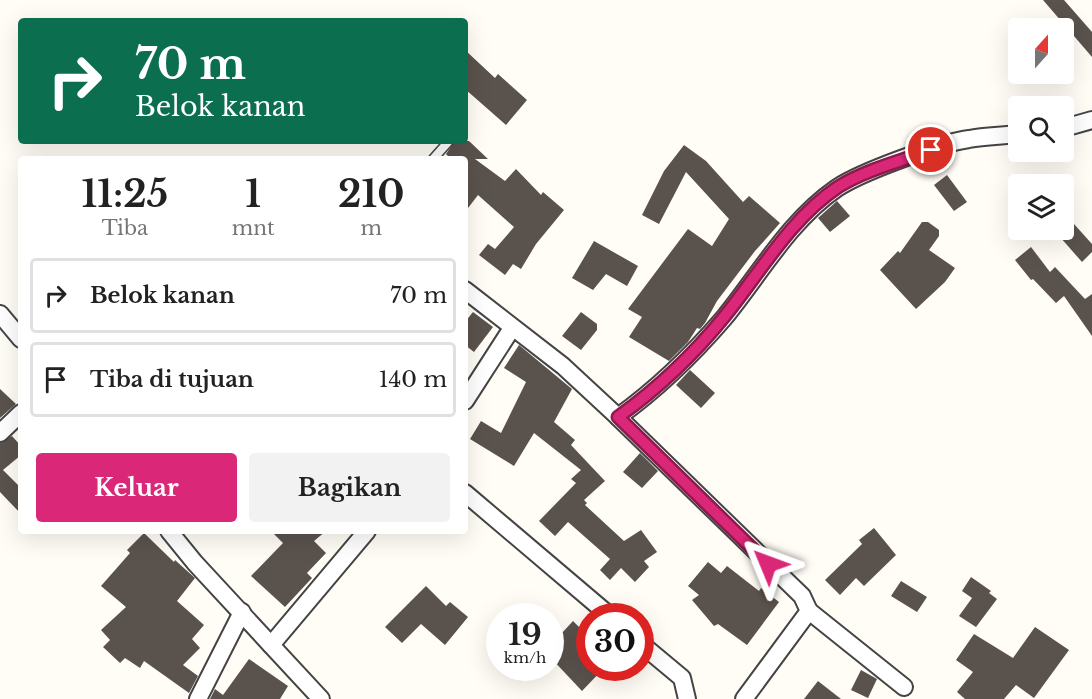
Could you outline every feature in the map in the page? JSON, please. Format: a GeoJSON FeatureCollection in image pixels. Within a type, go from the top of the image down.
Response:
{"type":"FeatureCollection","features":[{"type":"Feature","properties":{"kind":"street"},"geometry":{"type":"LineString","coordinates":[[1074,125],[1092,120]]}},
{"type":"Feature","properties":{"kind":"street"},"geometry":{"type":"LineString","coordinates":[[618,417],[677,368],[724,318],[774,250],[814,207],[839,187],[858,177],[949,143],[1008,135]]}},
{"type":"Feature","properties":{"kind":"street"},"geometry":{"type":"LineString","coordinates":[[468,292],[563,366],[802,596],[809,611],[904,687]]}},
{"type":"Feature","properties":{"kind":"street"},"geometry":{"type":"LineString","coordinates":[[0,314],[18,335]]}},
{"type":"Feature","properties":{"kind":"street"},"geometry":{"type":"LineString","coordinates":[[468,396],[512,327]]}},
{"type":"Feature","properties":{"kind":"street"},"geometry":{"type":"LineString","coordinates":[[0,433],[18,416]]}},
{"type":"Feature","properties":{"kind":"street"},"geometry":{"type":"LineString","coordinates":[[468,496],[595,603]]}},
{"type":"Feature","properties":{"kind":"street"},"geometry":{"type":"LineString","coordinates":[[171,534],[195,563],[321,699]]}},
{"type":"Feature","properties":{"kind":"street"},"geometry":{"type":"LineString","coordinates":[[271,645],[365,534]]}},
{"type":"Feature","properties":{"kind":"street"},"geometry":{"type":"LineString","coordinates":[[744,699],[809,611]]}},
{"type":"Feature","properties":{"kind":"street"},"geometry":{"type":"LineString","coordinates":[[198,699],[242,612]]}},
{"type":"Feature","properties":{"kind":"street"},"geometry":{"type":"LineString","coordinates":[[654,655],[682,678],[687,699]]}},
{"type":"Feature","properties":{"kind":"lane"},"geometry":{"type":"LineString","coordinates":[[436,156],[446,144]]}},
{"type":"Feature","properties":{"kind":"building"},"geometry":{"type":"Polygon","coordinates":[[[1043,0],[1064,0],[1092,32],[1092,57],[1074,36],[1074,18],[1058,18],[1043,0]]]}},
{"type":"Feature","properties":{"kind":"building"},"geometry":{"type":"Polygon","coordinates":[[[468,53],[495,78],[498,74],[527,100],[506,125],[468,92],[468,53]]]}},
{"type":"Feature","properties":{"kind":"building"},"geometry":{"type":"Polygon","coordinates":[[[469,141],[488,159],[475,159],[505,181],[516,169],[541,195],[543,192],[564,210],[536,244],[521,269],[513,264],[505,275],[479,255],[488,244],[495,249],[514,227],[478,195],[468,208],[468,156],[448,156],[446,154],[453,144],[468,144],[469,141]]]}},
{"type":"Feature","properties":{"kind":"building"},"geometry":{"type":"Polygon","coordinates":[[[684,145],[706,161],[743,202],[749,196],[780,223],[755,251],[717,301],[705,323],[700,329],[697,328],[688,342],[669,361],[629,337],[642,317],[628,309],[688,229],[712,246],[729,219],[686,172],[659,224],[642,215],[664,171],[684,145]]]}},
{"type":"Feature","properties":{"kind":"building"},"geometry":{"type":"Polygon","coordinates":[[[947,175],[967,202],[954,211],[934,185],[947,175]]]}},
{"type":"Feature","properties":{"kind":"building"},"geometry":{"type":"Polygon","coordinates":[[[837,201],[850,216],[830,232],[818,218],[837,201]]]}},
{"type":"Feature","properties":{"kind":"building"},"geometry":{"type":"Polygon","coordinates":[[[922,222],[928,222],[939,230],[939,236],[929,250],[955,268],[945,282],[916,309],[880,270],[898,251],[900,253],[922,222]]]}},
{"type":"Feature","properties":{"kind":"building"},"geometry":{"type":"Polygon","coordinates":[[[1074,224],[1092,244],[1092,252],[1082,262],[1063,240],[1074,240],[1074,224]]]}},
{"type":"Feature","properties":{"kind":"building"},"geometry":{"type":"Polygon","coordinates":[[[594,241],[638,266],[627,286],[606,274],[593,290],[572,278],[594,241]]]}},
{"type":"Feature","properties":{"kind":"building"},"geometry":{"type":"Polygon","coordinates":[[[1031,247],[1050,272],[1055,267],[1085,299],[1092,294],[1092,336],[1064,296],[1056,303],[1033,279],[1031,280],[1015,260],[1031,247]]]}},
{"type":"Feature","properties":{"kind":"building"},"geometry":{"type":"Polygon","coordinates":[[[473,312],[493,327],[474,352],[468,347],[468,318],[473,312]]]}},
{"type":"Feature","properties":{"kind":"building"},"geometry":{"type":"Polygon","coordinates":[[[581,312],[597,324],[597,330],[581,350],[562,336],[581,312]]]}},
{"type":"Feature","properties":{"kind":"building"},"geometry":{"type":"Polygon","coordinates":[[[519,345],[572,389],[554,422],[575,440],[571,445],[605,481],[584,500],[587,503],[585,505],[624,541],[641,530],[657,552],[644,561],[649,567],[635,582],[621,568],[610,580],[600,570],[610,559],[568,522],[555,536],[539,521],[576,483],[571,479],[581,470],[534,433],[514,466],[470,439],[481,421],[501,433],[526,382],[504,368],[519,345]]]}},
{"type":"Feature","properties":{"kind":"building"},"geometry":{"type":"Polygon","coordinates":[[[690,370],[715,393],[701,408],[676,385],[690,370]]]}},
{"type":"Feature","properties":{"kind":"building"},"geometry":{"type":"Polygon","coordinates":[[[0,389],[16,404],[0,418],[0,389]]]}},
{"type":"Feature","properties":{"kind":"building"},"geometry":{"type":"Polygon","coordinates":[[[12,436],[18,443],[18,458],[3,470],[18,485],[18,511],[0,492],[0,443],[12,436]]]}},
{"type":"Feature","properties":{"kind":"building"},"geometry":{"type":"Polygon","coordinates":[[[640,453],[658,471],[642,488],[623,472],[640,453]]]}},
{"type":"Feature","properties":{"kind":"building"},"geometry":{"type":"Polygon","coordinates":[[[874,528],[896,555],[864,586],[856,578],[840,595],[825,580],[862,544],[859,540],[874,528]]]}},
{"type":"Feature","properties":{"kind":"building"},"geometry":{"type":"Polygon","coordinates":[[[145,534],[174,562],[175,560],[195,578],[177,601],[204,625],[192,639],[200,648],[183,665],[198,676],[189,693],[144,661],[140,668],[125,658],[120,663],[103,647],[110,640],[101,630],[126,607],[101,586],[130,553],[127,550],[145,534]]]}},
{"type":"Feature","properties":{"kind":"building"},"geometry":{"type":"Polygon","coordinates":[[[274,534],[322,534],[314,541],[326,553],[307,573],[312,578],[285,607],[251,576],[283,543],[274,534]]]}},
{"type":"Feature","properties":{"kind":"building"},"geometry":{"type":"Polygon","coordinates":[[[708,562],[721,573],[727,566],[759,591],[761,588],[779,602],[747,645],[718,624],[714,626],[692,600],[699,595],[688,586],[708,562]]]}},
{"type":"Feature","properties":{"kind":"building"},"geometry":{"type":"Polygon","coordinates":[[[971,577],[991,591],[989,593],[997,599],[976,627],[959,616],[972,598],[962,591],[971,577]]]}},
{"type":"Feature","properties":{"kind":"building"},"geometry":{"type":"Polygon","coordinates":[[[901,581],[927,597],[917,612],[891,596],[901,581]]]}},
{"type":"Feature","properties":{"kind":"building"},"geometry":{"type":"Polygon","coordinates":[[[426,586],[446,606],[450,602],[468,617],[445,645],[421,624],[402,643],[385,627],[426,586]]]}},
{"type":"Feature","properties":{"kind":"building"},"geometry":{"type":"Polygon","coordinates":[[[573,621],[576,624],[576,681],[592,681],[582,691],[564,672],[564,631],[573,621]]]}},
{"type":"Feature","properties":{"kind":"building"},"geometry":{"type":"Polygon","coordinates":[[[1035,627],[1069,650],[1034,698],[1016,685],[1004,699],[965,699],[957,692],[973,672],[956,660],[974,634],[1013,658],[1035,627]]]}},
{"type":"Feature","properties":{"kind":"building"},"geometry":{"type":"Polygon","coordinates":[[[249,659],[288,686],[280,699],[210,699],[215,689],[223,695],[249,659]]]}},
{"type":"Feature","properties":{"kind":"building"},"geometry":{"type":"Polygon","coordinates":[[[861,670],[877,679],[868,698],[851,690],[861,670]]]}},
{"type":"Feature","properties":{"kind":"building"},"geometry":{"type":"Polygon","coordinates":[[[818,681],[841,699],[804,699],[818,681]]]}},
{"type":"Feature","properties":{"kind":"route"},"geometry":{"type":"LineString","coordinates":[[768,564],[618,417],[677,368],[724,318],[774,250],[823,199],[858,177],[931,150]]}}]}
